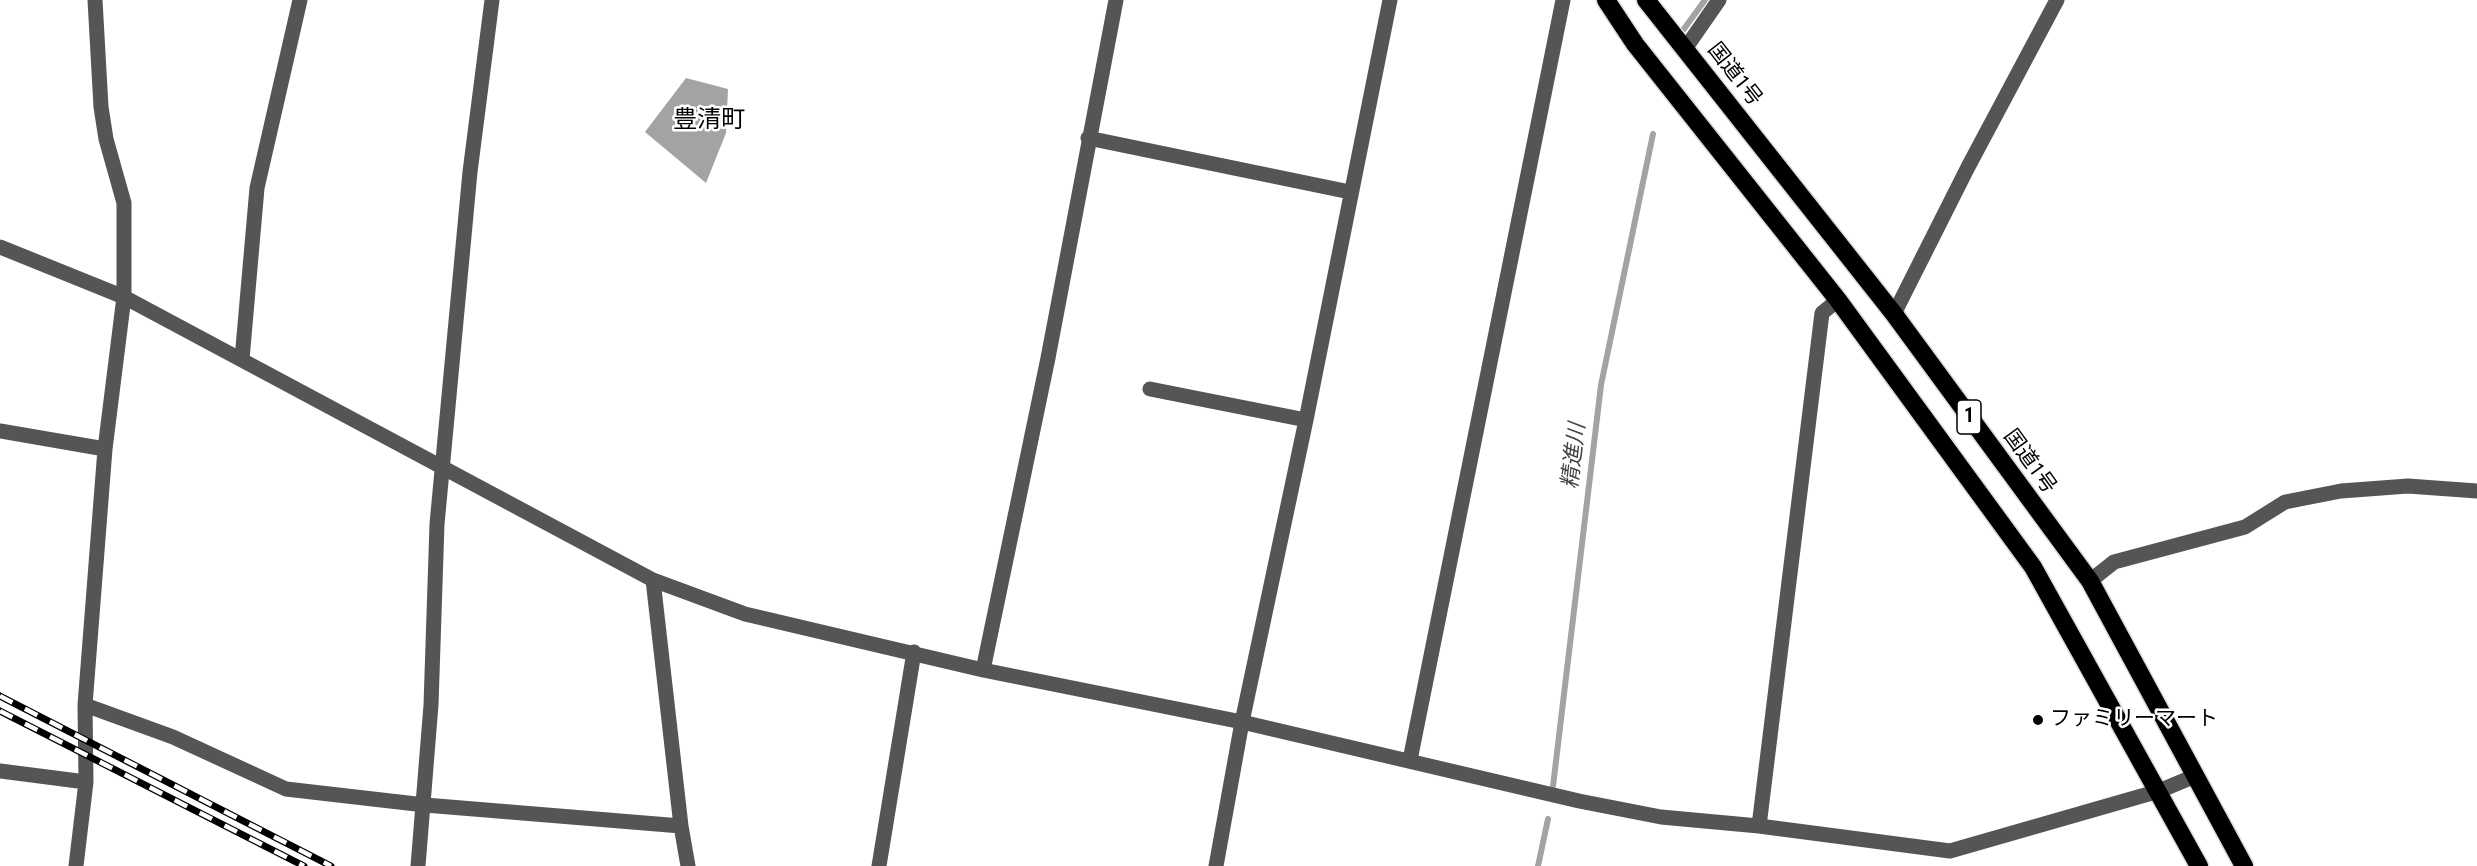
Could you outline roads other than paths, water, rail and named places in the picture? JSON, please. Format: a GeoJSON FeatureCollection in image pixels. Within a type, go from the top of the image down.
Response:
{"type":"FeatureCollection","features":[{"type":"Feature","properties":{"kind":"highway","name":"1"},"geometry":{"type":"LineString","coordinates":[[1606,0],[1635,44],[1838,300],[2033,567],[2199,866]]}},
{"type":"Feature","properties":{"kind":"highway","name":"国道1号"},"geometry":{"type":"LineString","coordinates":[[1646,0],[1657,18],[1685,49],[1894,314],[2090,581],[2244,866]]}},
{"type":"Feature","properties":{"kind":"street"},"geometry":{"type":"LineString","coordinates":[[76,866],[86,782],[85,705],[105,449],[124,297],[124,203],[106,139],[101,107],[95,0]]}},
{"type":"Feature","properties":{"kind":"street"},"geometry":{"type":"LineString","coordinates":[[242,359],[257,188],[300,0]]}},
{"type":"Feature","properties":{"kind":"street"},"geometry":{"type":"LineString","coordinates":[[418,866],[425,805],[437,524],[469,183],[492,0]]}},
{"type":"Feature","properties":{"kind":"street"},"geometry":{"type":"LineString","coordinates":[[983,670],[1048,358],[1116,0]]}},
{"type":"Feature","properties":{"kind":"street"},"geometry":{"type":"LineString","coordinates":[[1216,866],[1242,722],[1306,420],[1390,0]]}},
{"type":"Feature","properties":{"kind":"street"},"geometry":{"type":"LineString","coordinates":[[1410,760],[1563,0]]}},
{"type":"Feature","properties":{"kind":"street"},"geometry":{"type":"LineString","coordinates":[[1685,49],[1719,0]]}},
{"type":"Feature","properties":{"kind":"street"},"geometry":{"type":"LineString","coordinates":[[1894,314],[1968,167],[2058,0]]}},
{"type":"Feature","properties":{"kind":"street"},"geometry":{"type":"LineString","coordinates":[[1088,138],[1350,192]]}},
{"type":"Feature","properties":{"kind":"street"},"geometry":{"type":"LineString","coordinates":[[0,247],[124,297],[653,580],[745,614],[983,670],[1242,722],[1580,801],[1661,817],[1759,826],[1951,859],[2159,791],[2195,776]]}},
{"type":"Feature","properties":{"kind":"street"},"geometry":{"type":"LineString","coordinates":[[1759,826],[1822,313],[1838,300]]}},
{"type":"Feature","properties":{"kind":"street"},"geometry":{"type":"LineString","coordinates":[[1150,388],[1306,420]]}},
{"type":"Feature","properties":{"kind":"street"},"geometry":{"type":"LineString","coordinates":[[0,431],[105,449]]}},
{"type":"Feature","properties":{"kind":"street"},"geometry":{"type":"LineString","coordinates":[[2090,581],[2114,562],[2245,527],[2285,502],[2342,490],[2408,486],[2477,491]]}},
{"type":"Feature","properties":{"kind":"street"},"geometry":{"type":"LineString","coordinates":[[653,580],[681,826],[688,866]]}},
{"type":"Feature","properties":{"kind":"street"},"geometry":{"type":"LineString","coordinates":[[879,866],[914,652]]}},
{"type":"Feature","properties":{"kind":"street"},"geometry":{"type":"LineString","coordinates":[[85,705],[173,737],[286,789],[425,805],[681,826]]}},
{"type":"Feature","properties":{"kind":"street"},"geometry":{"type":"LineString","coordinates":[[0,771],[86,782]]}},
{"type":"Feature","properties":{"kind":"waterway","name":"精進川"},"geometry":{"type":"LineString","coordinates":[[1681,33],[1705,0]]}},
{"type":"Feature","properties":{"kind":"waterway","name":"精進川"},"geometry":{"type":"LineString","coordinates":[[1553,786],[1601,385],[1653,134]]}},
{"type":"Feature","properties":{"kind":"waterway","name":"精進川"},"geometry":{"type":"LineString","coordinates":[[1538,866],[1548,819]]}},
{"type":"Feature","properties":{"kind":"railway"},"geometry":{"type":"LineString","coordinates":[[0,696],[331,866]]}},
{"type":"Feature","properties":{"kind":"railway"},"geometry":{"type":"LineString","coordinates":[[0,711],[304,866]]}},
{"type":"Feature","properties":{"kind":"place","name":"ファミリーマート"},"geometry":{"type":"Point","coordinates":[2038,720]}},
{"type":"Feature","properties":{"kind":"district","name":"豊清町"},"geometry":{"type":"Point","coordinates":[709,121]}}]}
